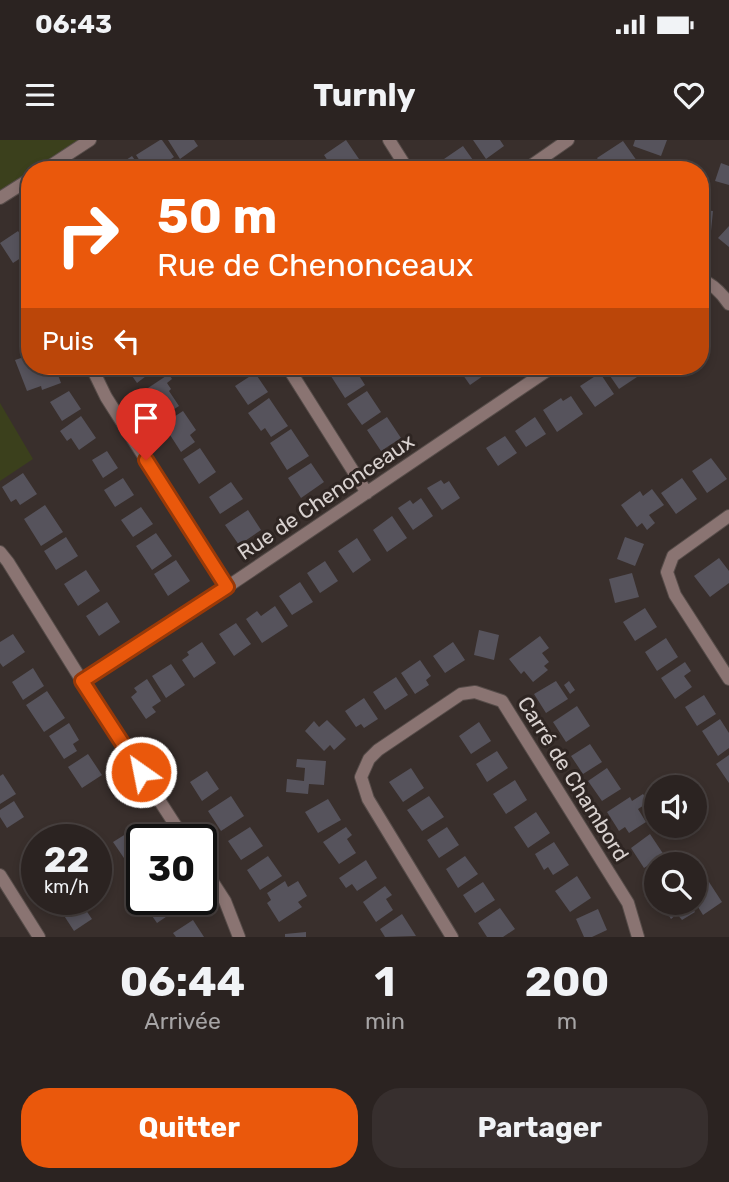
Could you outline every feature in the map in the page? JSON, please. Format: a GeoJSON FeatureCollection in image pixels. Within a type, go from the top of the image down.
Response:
{"type":"FeatureCollection","features":[{"type":"Feature","properties":{"kind":"street"},"geometry":{"type":"LineString","coordinates":[[58,161],[90,140]]}},
{"type":"Feature","properties":{"kind":"street"},"geometry":{"type":"LineString","coordinates":[[388,140],[402,161]]}},
{"type":"Feature","properties":{"kind":"street"},"geometry":{"type":"LineString","coordinates":[[538,161],[568,140]]}},
{"type":"Feature","properties":{"kind":"street"},"geometry":{"type":"LineString","coordinates":[[0,198],[21,185]]}},
{"type":"Feature","properties":{"kind":"street"},"geometry":{"type":"LineString","coordinates":[[709,282],[721,292],[729,304]]}},
{"type":"Feature","properties":{"kind":"street"},"geometry":{"type":"LineString","coordinates":[[95,375],[106,397],[227,587]]}},
{"type":"Feature","properties":{"kind":"street"},"geometry":{"type":"LineString","coordinates":[[293,375],[367,493]]}},
{"type":"Feature","properties":{"kind":"street","name":"Rue de Chenonceaux"},"geometry":{"type":"LineString","coordinates":[[82,681],[367,493],[531,375]]}},
{"type":"Feature","properties":{"kind":"street"},"geometry":{"type":"LineString","coordinates":[[729,516],[673,556],[667,572],[675,595],[729,679]]}},
{"type":"Feature","properties":{"kind":"street"},"geometry":{"type":"LineString","coordinates":[[0,552],[176,824]]}},
{"type":"Feature","properties":{"kind":"street","name":"Carré de Chambord"},"geometry":{"type":"LineString","coordinates":[[452,937],[368,799],[361,777],[369,759],[379,750],[461,695],[475,692],[502,701],[628,903],[638,937]]}},
{"type":"Feature","properties":{"kind":"street"},"geometry":{"type":"LineString","coordinates":[[0,875],[39,937]]}},
{"type":"Feature","properties":{"kind":"street"},"geometry":{"type":"LineString","coordinates":[[217,889],[225,901],[239,937]]}},
{"type":"Feature","properties":{"kind":"green space"},"geometry":{"type":"Polygon","coordinates":[[[0,140],[90,140],[58,161],[21,161],[21,185],[0,198],[0,140]]]}},
{"type":"Feature","properties":{"kind":"green space"},"geometry":{"type":"Polygon","coordinates":[[[0,403],[33,459],[0,481],[0,403]]]}},
{"type":"Feature","properties":{"kind":"building"},"geometry":{"type":"Polygon","coordinates":[[[162,140],[174,157],[168,161],[140,161],[136,155],[162,140]]]}},
{"type":"Feature","properties":{"kind":"building"},"geometry":{"type":"Polygon","coordinates":[[[168,140],[194,140],[198,146],[180,159],[168,140]]]}},
{"type":"Feature","properties":{"kind":"building"},"geometry":{"type":"Polygon","coordinates":[[[346,140],[359,159],[328,161],[324,155],[346,140]]]}},
{"type":"Feature","properties":{"kind":"building"},"geometry":{"type":"Polygon","coordinates":[[[473,140],[500,140],[504,146],[486,159],[473,140]]]}},
{"type":"Feature","properties":{"kind":"building"},"geometry":{"type":"Polygon","coordinates":[[[635,140],[667,140],[661,156],[633,146],[635,140]]]}},
{"type":"Feature","properties":{"kind":"building"},"geometry":{"type":"Polygon","coordinates":[[[623,141],[637,161],[599,161],[597,158],[623,141]]]}},
{"type":"Feature","properties":{"kind":"building"},"geometry":{"type":"Polygon","coordinates":[[[463,146],[473,160],[445,161],[444,159],[463,146]]]}},
{"type":"Feature","properties":{"kind":"building"},"geometry":{"type":"Polygon","coordinates":[[[721,163],[729,166],[729,185],[715,181],[721,163]]]}},
{"type":"Feature","properties":{"kind":"building"},"geometry":{"type":"Polygon","coordinates":[[[709,211],[713,211],[709,231],[709,211]]]}},
{"type":"Feature","properties":{"kind":"building"},"geometry":{"type":"Polygon","coordinates":[[[729,226],[729,247],[718,238],[729,226]]]}},
{"type":"Feature","properties":{"kind":"building"},"geometry":{"type":"Polygon","coordinates":[[[18,231],[21,236],[21,258],[13,263],[0,243],[18,231]]]}},
{"type":"Feature","properties":{"kind":"building"},"geometry":{"type":"Polygon","coordinates":[[[21,358],[21,375],[58,375],[61,383],[42,390],[41,386],[27,391],[15,360],[21,358]]]}},
{"type":"Feature","properties":{"kind":"building"},"geometry":{"type":"Polygon","coordinates":[[[131,375],[147,375],[137,383],[131,375]]]}},
{"type":"Feature","properties":{"kind":"building"},"geometry":{"type":"Polygon","coordinates":[[[170,375],[172,379],[167,383],[171,389],[169,391],[179,406],[159,419],[142,392],[170,375]]]}},
{"type":"Feature","properties":{"kind":"building"},"geometry":{"type":"Polygon","coordinates":[[[256,375],[268,392],[248,405],[235,386],[256,375]]]}},
{"type":"Feature","properties":{"kind":"building"},"geometry":{"type":"Polygon","coordinates":[[[330,375],[359,375],[365,385],[345,398],[330,375]]]}},
{"type":"Feature","properties":{"kind":"building"},"geometry":{"type":"Polygon","coordinates":[[[463,375],[484,375],[470,385],[463,375]]]}},
{"type":"Feature","properties":{"kind":"building"},"geometry":{"type":"Polygon","coordinates":[[[601,375],[614,394],[595,407],[580,386],[601,375]]]}},
{"type":"Feature","properties":{"kind":"building"},"geometry":{"type":"Polygon","coordinates":[[[609,375],[640,375],[619,389],[609,375]]]}},
{"type":"Feature","properties":{"kind":"building"},"geometry":{"type":"Polygon","coordinates":[[[69,391],[81,409],[62,421],[50,402],[69,391]]]}},
{"type":"Feature","properties":{"kind":"building"},"geometry":{"type":"Polygon","coordinates":[[[367,391],[381,412],[362,425],[347,404],[367,391]]]}},
{"type":"Feature","properties":{"kind":"building"},"geometry":{"type":"Polygon","coordinates":[[[571,396],[583,414],[557,432],[543,410],[561,398],[563,401],[571,396]]]}},
{"type":"Feature","properties":{"kind":"building"},"geometry":{"type":"Polygon","coordinates":[[[269,398],[288,426],[271,437],[265,428],[261,431],[248,413],[269,398]]]}},
{"type":"Feature","properties":{"kind":"building"},"geometry":{"type":"Polygon","coordinates":[[[183,411],[196,430],[190,435],[195,442],[181,452],[163,424],[183,411]]]}},
{"type":"Feature","properties":{"kind":"building"},"geometry":{"type":"Polygon","coordinates":[[[81,416],[96,438],[79,450],[71,438],[67,441],[60,431],[81,416]]]}},
{"type":"Feature","properties":{"kind":"building"},"geometry":{"type":"Polygon","coordinates":[[[387,417],[401,438],[381,451],[367,430],[387,417]]]}},
{"type":"Feature","properties":{"kind":"building"},"geometry":{"type":"Polygon","coordinates":[[[535,417],[546,434],[526,447],[515,431],[535,417]]]}},
{"type":"Feature","properties":{"kind":"building"},"geometry":{"type":"Polygon","coordinates":[[[291,429],[309,456],[287,470],[270,443],[291,429]]]}},
{"type":"Feature","properties":{"kind":"building"},"geometry":{"type":"Polygon","coordinates":[[[505,436],[517,453],[498,466],[486,448],[505,436]]]}},
{"type":"Feature","properties":{"kind":"building"},"geometry":{"type":"Polygon","coordinates":[[[200,448],[216,472],[199,484],[183,459],[200,448]]]}},
{"type":"Feature","properties":{"kind":"building"},"geometry":{"type":"Polygon","coordinates":[[[107,451],[118,468],[103,478],[92,460],[107,451]]]}},
{"type":"Feature","properties":{"kind":"building"},"geometry":{"type":"Polygon","coordinates":[[[711,458],[727,479],[707,493],[692,471],[711,458]]]}},
{"type":"Feature","properties":{"kind":"building"},"geometry":{"type":"Polygon","coordinates":[[[311,463],[324,482],[301,498],[288,478],[311,463]]]}},
{"type":"Feature","properties":{"kind":"building"},"geometry":{"type":"Polygon","coordinates":[[[23,473],[37,494],[20,505],[16,499],[11,502],[2,487],[23,473]]]}},
{"type":"Feature","properties":{"kind":"building"},"geometry":{"type":"Polygon","coordinates":[[[123,478],[134,495],[115,507],[104,490],[123,478]]]}},
{"type":"Feature","properties":{"kind":"building"},"geometry":{"type":"Polygon","coordinates":[[[682,478],[697,499],[676,514],[661,493],[682,478]]]}},
{"type":"Feature","properties":{"kind":"building"},"geometry":{"type":"Polygon","coordinates":[[[441,480],[444,484],[449,481],[460,498],[442,510],[427,488],[441,480]]]}},
{"type":"Feature","properties":{"kind":"building"},"geometry":{"type":"Polygon","coordinates":[[[231,482],[243,499],[220,514],[209,497],[231,482]]]}},
{"type":"Feature","properties":{"kind":"building"},"geometry":{"type":"Polygon","coordinates":[[[652,489],[664,505],[649,515],[655,523],[647,530],[642,523],[637,527],[621,505],[640,491],[643,496],[652,489]]]}},
{"type":"Feature","properties":{"kind":"building"},"geometry":{"type":"Polygon","coordinates":[[[421,498],[433,516],[413,530],[398,508],[410,500],[413,504],[421,498]]]}},
{"type":"Feature","properties":{"kind":"building"},"geometry":{"type":"Polygon","coordinates":[[[45,505],[63,532],[41,546],[24,519],[45,505]]]}},
{"type":"Feature","properties":{"kind":"building"},"geometry":{"type":"Polygon","coordinates":[[[141,507],[153,524],[133,537],[121,520],[141,507]]]}},
{"type":"Feature","properties":{"kind":"building"},"geometry":{"type":"Polygon","coordinates":[[[248,510],[261,530],[239,545],[225,525],[248,510]]]}},
{"type":"Feature","properties":{"kind":"building"},"geometry":{"type":"Polygon","coordinates":[[[392,516],[407,538],[387,552],[373,530],[392,516]]]}},
{"type":"Feature","properties":{"kind":"building"},"geometry":{"type":"Polygon","coordinates":[[[156,533],[172,556],[152,570],[136,546],[156,533]]]}},
{"type":"Feature","properties":{"kind":"building"},"geometry":{"type":"Polygon","coordinates":[[[66,537],[78,556],[56,570],[44,551],[66,537]]]}},
{"type":"Feature","properties":{"kind":"building"},"geometry":{"type":"Polygon","coordinates":[[[625,537],[644,544],[635,566],[617,559],[625,537]]]}},
{"type":"Feature","properties":{"kind":"building"},"geometry":{"type":"Polygon","coordinates":[[[357,538],[371,560],[353,573],[338,551],[357,538]]]}},
{"type":"Feature","properties":{"kind":"building"},"geometry":{"type":"Polygon","coordinates":[[[719,558],[729,571],[729,583],[710,597],[694,576],[719,558]]]}},
{"type":"Feature","properties":{"kind":"building"},"geometry":{"type":"Polygon","coordinates":[[[176,560],[190,581],[168,596],[154,574],[176,560]]]}},
{"type":"Feature","properties":{"kind":"building"},"geometry":{"type":"Polygon","coordinates":[[[325,561],[338,581],[320,593],[307,573],[325,561]]]}},
{"type":"Feature","properties":{"kind":"building"},"geometry":{"type":"Polygon","coordinates":[[[86,570],[100,591],[78,606],[64,584],[86,570]]]}},
{"type":"Feature","properties":{"kind":"building"},"geometry":{"type":"Polygon","coordinates":[[[632,573],[639,597],[615,603],[609,579],[632,573]]]}},
{"type":"Feature","properties":{"kind":"building"},"geometry":{"type":"Polygon","coordinates":[[[300,582],[313,602],[292,615],[279,596],[300,582]]]}},
{"type":"Feature","properties":{"kind":"building"},"geometry":{"type":"Polygon","coordinates":[[[107,602],[120,622],[99,636],[86,616],[107,602]]]}},
{"type":"Feature","properties":{"kind":"building"},"geometry":{"type":"Polygon","coordinates":[[[275,606],[288,626],[262,643],[246,619],[257,611],[261,616],[275,606]]]}},
{"type":"Feature","properties":{"kind":"building"},"geometry":{"type":"Polygon","coordinates":[[[645,608],[657,627],[635,641],[623,622],[645,608]]]}},
{"type":"Feature","properties":{"kind":"building"},"geometry":{"type":"Polygon","coordinates":[[[236,623],[251,644],[234,656],[219,634],[236,623]]]}},
{"type":"Feature","properties":{"kind":"building"},"geometry":{"type":"Polygon","coordinates":[[[479,630],[499,635],[494,660],[474,655],[479,630]]]}},
{"type":"Feature","properties":{"kind":"building"},"geometry":{"type":"Polygon","coordinates":[[[13,634],[25,652],[3,667],[0,663],[0,642],[13,634]]]}},
{"type":"Feature","properties":{"kind":"building"},"geometry":{"type":"Polygon","coordinates":[[[540,636],[549,648],[542,653],[549,662],[544,666],[548,670],[533,682],[524,671],[521,674],[509,659],[540,636]]]}},
{"type":"Feature","properties":{"kind":"building"},"geometry":{"type":"Polygon","coordinates":[[[666,638],[678,657],[657,671],[645,652],[666,638]]]}},
{"type":"Feature","properties":{"kind":"building"},"geometry":{"type":"Polygon","coordinates":[[[202,642],[216,663],[194,678],[182,660],[189,655],[187,652],[202,642]]]}},
{"type":"Feature","properties":{"kind":"building"},"geometry":{"type":"Polygon","coordinates":[[[453,642],[465,660],[445,673],[433,656],[453,642]]]}},
{"type":"Feature","properties":{"kind":"building"},"geometry":{"type":"Polygon","coordinates":[[[420,660],[431,676],[426,680],[429,685],[415,694],[401,673],[420,660]]]}},
{"type":"Feature","properties":{"kind":"building"},"geometry":{"type":"Polygon","coordinates":[[[685,662],[691,671],[684,676],[692,687],[675,699],[661,678],[685,662]]]}},
{"type":"Feature","properties":{"kind":"building"},"geometry":{"type":"Polygon","coordinates":[[[171,664],[185,685],[166,698],[152,676],[171,664]]]}},
{"type":"Feature","properties":{"kind":"building"},"geometry":{"type":"Polygon","coordinates":[[[33,668],[44,686],[23,700],[12,682],[33,668]]]}},
{"type":"Feature","properties":{"kind":"building"},"geometry":{"type":"Polygon","coordinates":[[[396,677],[408,695],[385,710],[373,692],[396,677]]]}},
{"type":"Feature","properties":{"kind":"building"},"geometry":{"type":"Polygon","coordinates":[[[147,679],[161,701],[152,707],[156,712],[146,719],[131,697],[137,692],[134,688],[147,679]]]}},
{"type":"Feature","properties":{"kind":"building"},"geometry":{"type":"Polygon","coordinates":[[[556,681],[568,699],[546,713],[534,694],[556,681]]]}},
{"type":"Feature","properties":{"kind":"building"},"geometry":{"type":"Polygon","coordinates":[[[569,681],[575,690],[570,694],[564,685],[569,681]]]}},
{"type":"Feature","properties":{"kind":"building"},"geometry":{"type":"Polygon","coordinates":[[[47,691],[65,718],[44,732],[26,705],[47,691]]]}},
{"type":"Feature","properties":{"kind":"building"},"geometry":{"type":"Polygon","coordinates":[[[704,695],[716,714],[697,726],[685,707],[704,695]]]}},
{"type":"Feature","properties":{"kind":"building"},"geometry":{"type":"Polygon","coordinates":[[[364,698],[378,719],[364,728],[361,724],[356,727],[345,711],[364,698]]]}},
{"type":"Feature","properties":{"kind":"building"},"geometry":{"type":"Polygon","coordinates":[[[577,706],[590,726],[566,742],[553,722],[577,706]]]}},
{"type":"Feature","properties":{"kind":"building"},"geometry":{"type":"Polygon","coordinates":[[[720,719],[729,733],[729,748],[718,756],[702,731],[720,719]]]}},
{"type":"Feature","properties":{"kind":"building"},"geometry":{"type":"Polygon","coordinates":[[[327,720],[346,739],[334,750],[330,745],[324,751],[305,731],[314,721],[319,727],[327,720]]]}},
{"type":"Feature","properties":{"kind":"building"},"geometry":{"type":"Polygon","coordinates":[[[479,722],[491,741],[471,754],[459,736],[479,722]]]}},
{"type":"Feature","properties":{"kind":"building"},"geometry":{"type":"Polygon","coordinates":[[[69,723],[79,740],[73,744],[77,751],[64,759],[49,736],[69,723]]]}},
{"type":"Feature","properties":{"kind":"building"},"geometry":{"type":"Polygon","coordinates":[[[590,744],[602,762],[583,774],[571,756],[590,744]]]}},
{"type":"Feature","properties":{"kind":"building"},"geometry":{"type":"Polygon","coordinates":[[[497,751],[508,768],[487,782],[476,764],[497,751]]]}},
{"type":"Feature","properties":{"kind":"building"},"geometry":{"type":"Polygon","coordinates":[[[88,754],[102,775],[82,788],[68,767],[88,754]]]}},
{"type":"Feature","properties":{"kind":"building"},"geometry":{"type":"Polygon","coordinates":[[[729,755],[729,783],[716,764],[729,755]]]}},
{"type":"Feature","properties":{"kind":"building"},"geometry":{"type":"Polygon","coordinates":[[[297,759],[326,761],[324,785],[309,784],[308,794],[286,792],[287,779],[304,781],[305,768],[296,767],[297,759]]]}},
{"type":"Feature","properties":{"kind":"building"},"geometry":{"type":"Polygon","coordinates":[[[411,768],[424,788],[403,802],[389,782],[411,768]]]}},
{"type":"Feature","properties":{"kind":"building"},"geometry":{"type":"Polygon","coordinates":[[[607,768],[621,789],[602,801],[588,781],[607,768]]]}},
{"type":"Feature","properties":{"kind":"building"},"geometry":{"type":"Polygon","coordinates":[[[207,771],[219,789],[202,801],[190,782],[207,771]]]}},
{"type":"Feature","properties":{"kind":"building"},"geometry":{"type":"Polygon","coordinates":[[[3,774],[16,794],[0,804],[0,776],[3,774]]]}},
{"type":"Feature","properties":{"kind":"building"},"geometry":{"type":"Polygon","coordinates":[[[515,780],[527,800],[506,814],[493,794],[515,780]]]}},
{"type":"Feature","properties":{"kind":"building"},"geometry":{"type":"Polygon","coordinates":[[[644,795],[644,805],[638,809],[644,823],[629,833],[625,827],[619,831],[607,812],[630,797],[632,801],[644,795]]]}},
{"type":"Feature","properties":{"kind":"building"},"geometry":{"type":"Polygon","coordinates":[[[231,796],[244,816],[221,831],[208,811],[231,796]]]}},
{"type":"Feature","properties":{"kind":"building"},"geometry":{"type":"Polygon","coordinates":[[[429,796],[444,817],[422,831],[407,810],[429,796]]]}},
{"type":"Feature","properties":{"kind":"building"},"geometry":{"type":"Polygon","coordinates":[[[328,799],[341,820],[318,833],[305,812],[328,799]]]}},
{"type":"Feature","properties":{"kind":"building"},"geometry":{"type":"Polygon","coordinates":[[[14,801],[24,817],[7,828],[0,817],[0,810],[14,801]]]}},
{"type":"Feature","properties":{"kind":"building"},"geometry":{"type":"Polygon","coordinates":[[[536,812],[550,833],[528,848],[514,827],[536,812]]]}},
{"type":"Feature","properties":{"kind":"building"},"geometry":{"type":"Polygon","coordinates":[[[250,827],[263,846],[241,860],[228,841],[250,827]]]}},
{"type":"Feature","properties":{"kind":"building"},"geometry":{"type":"Polygon","coordinates":[[[346,827],[352,835],[347,839],[356,853],[339,864],[323,842],[346,827]]]}},
{"type":"Feature","properties":{"kind":"building"},"geometry":{"type":"Polygon","coordinates":[[[447,827],[459,845],[439,858],[427,840],[447,827]]]}},
{"type":"Feature","properties":{"kind":"building"},"geometry":{"type":"Polygon","coordinates":[[[126,834],[126,861],[113,842],[126,834]]]}},
{"type":"Feature","properties":{"kind":"building"},"geometry":{"type":"Polygon","coordinates":[[[645,838],[653,838],[662,852],[644,852],[644,868],[631,848],[645,838]]]}},
{"type":"Feature","properties":{"kind":"building"},"geometry":{"type":"Polygon","coordinates":[[[554,842],[569,865],[553,875],[548,867],[544,870],[535,854],[554,842]]]}},
{"type":"Feature","properties":{"kind":"building"},"geometry":{"type":"Polygon","coordinates":[[[268,856],[282,876],[260,890],[247,870],[268,856]]]}},
{"type":"Feature","properties":{"kind":"building"},"geometry":{"type":"Polygon","coordinates":[[[465,856],[478,874],[458,888],[446,869],[465,856]]]}},
{"type":"Feature","properties":{"kind":"building"},"geometry":{"type":"Polygon","coordinates":[[[366,860],[377,878],[357,891],[352,884],[346,888],[339,878],[366,860]]]}},
{"type":"Feature","properties":{"kind":"building"},"geometry":{"type":"Polygon","coordinates":[[[577,876],[591,898],[570,912],[555,891],[577,876]]]}},
{"type":"Feature","properties":{"kind":"building"},"geometry":{"type":"Polygon","coordinates":[[[285,881],[288,887],[298,881],[307,896],[298,902],[302,907],[279,922],[267,903],[271,900],[267,893],[285,881]]]}},
{"type":"Feature","properties":{"kind":"building"},"geometry":{"type":"Polygon","coordinates":[[[483,882],[495,900],[475,913],[463,895],[483,882]]]}},
{"type":"Feature","properties":{"kind":"building"},"geometry":{"type":"Polygon","coordinates":[[[709,882],[722,902],[707,912],[709,882]]]}},
{"type":"Feature","properties":{"kind":"building"},"geometry":{"type":"Polygon","coordinates":[[[385,886],[392,895],[386,899],[393,910],[376,922],[363,902],[385,886]]]}},
{"type":"Feature","properties":{"kind":"building"},"geometry":{"type":"Polygon","coordinates":[[[500,908],[515,929],[503,937],[487,937],[478,923],[500,908]]]}},
{"type":"Feature","properties":{"kind":"building"},"geometry":{"type":"Polygon","coordinates":[[[598,909],[607,930],[592,937],[584,937],[576,919],[598,909]]]}},
{"type":"Feature","properties":{"kind":"building"},"geometry":{"type":"Polygon","coordinates":[[[402,914],[416,936],[385,937],[380,929],[402,914]]]}},
{"type":"Feature","properties":{"kind":"building"},"geometry":{"type":"Polygon","coordinates":[[[64,915],[89,915],[92,919],[74,931],[64,915]]]}},
{"type":"Feature","properties":{"kind":"building"},"geometry":{"type":"Polygon","coordinates":[[[151,915],[169,915],[157,923],[151,915]]]}},
{"type":"Feature","properties":{"kind":"building"},"geometry":{"type":"Polygon","coordinates":[[[678,915],[690,915],[682,920],[678,915]]]}},
{"type":"Feature","properties":{"kind":"building"},"geometry":{"type":"Polygon","coordinates":[[[193,920],[204,937],[176,937],[173,933],[193,920]]]}},
{"type":"Feature","properties":{"kind":"building"},"geometry":{"type":"Polygon","coordinates":[[[306,932],[306,937],[285,937],[285,934],[306,932]]]}},
{"type":"Feature","properties":{"kind":"route"},"geometry":{"type":"LineString","coordinates":[[141,772],[82,681],[227,587],[146,460]]}}]}
